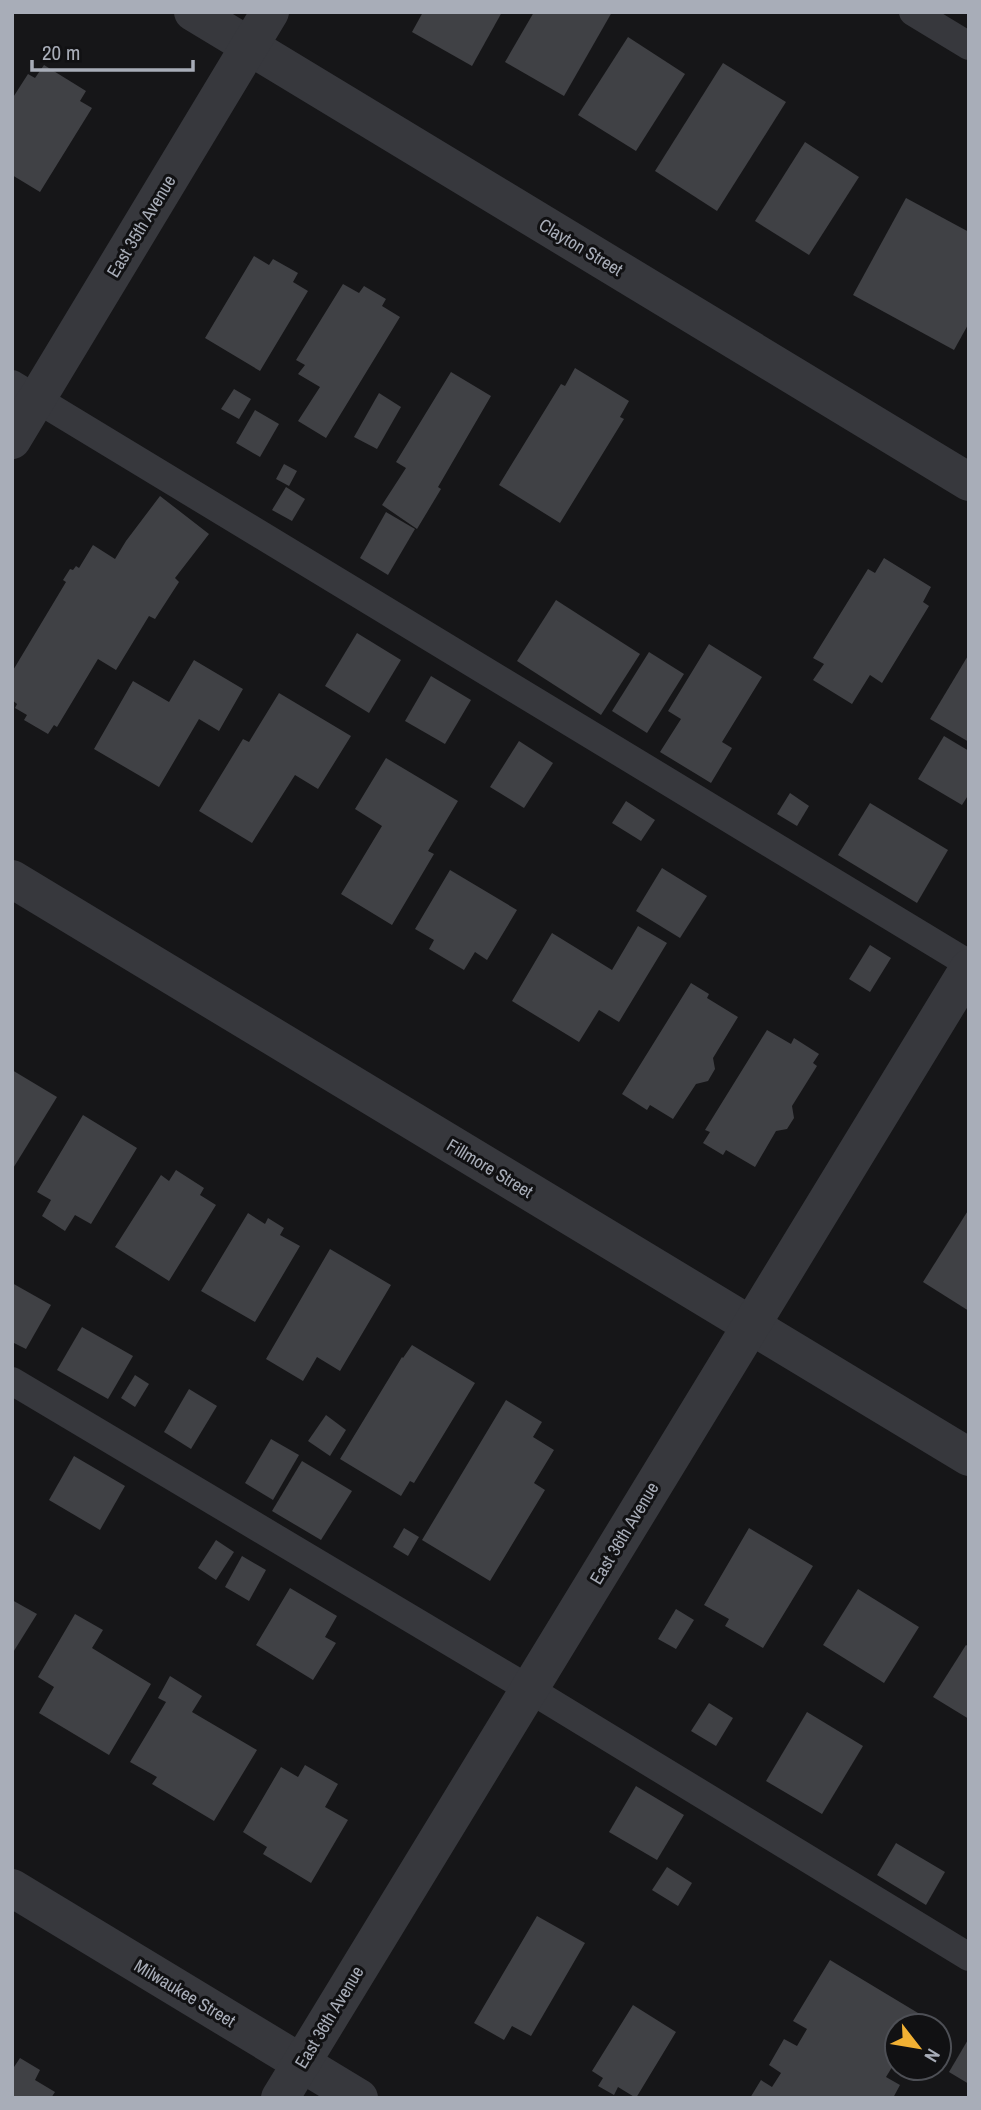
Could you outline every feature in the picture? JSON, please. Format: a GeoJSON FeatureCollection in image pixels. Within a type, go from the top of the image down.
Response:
{"type":"FeatureCollection","features":[{"type":"Feature","properties":{"kind":"street","name":"Clayton Street"},"geometry":{"type":"LineString","coordinates":[[193,12],[969,482]]}},
{"type":"Feature","properties":{"kind":"street","name":"East 35th Avenue"},"geometry":{"type":"LineString","coordinates":[[12,440],[25,391],[270,12]]}},
{"type":"Feature","properties":{"kind":"street","name":"Fillmore Street"},"geometry":{"type":"LineString","coordinates":[[12,879],[969,1457]]}},
{"type":"Feature","properties":{"kind":"street","name":"East 36th Avenue"},"geometry":{"type":"LineString","coordinates":[[281,2098],[969,966]]}},
{"type":"Feature","properties":{"kind":"street","name":"Milwaukee Street"},"geometry":{"type":"LineString","coordinates":[[12,1888],[359,2098]]}},
{"type":"Feature","properties":{"kind":"lane"},"geometry":{"type":"LineString","coordinates":[[913,12],[969,46]]}},
{"type":"Feature","properties":{"kind":"lane"},"geometry":{"type":"LineString","coordinates":[[25,391],[969,966]]}},
{"type":"Feature","properties":{"kind":"lane"},"geometry":{"type":"LineString","coordinates":[[12,1381],[529,1689],[969,1957]]}},
{"type":"Feature","properties":{"kind":"building"},"geometry":{"type":"Polygon","coordinates":[[[423,12],[502,12],[472,66],[412,32],[423,12]]]}},
{"type":"Feature","properties":{"kind":"building"},"geometry":{"type":"Polygon","coordinates":[[[534,12],[612,12],[564,96],[505,62],[534,12]]]}},
{"type":"Feature","properties":{"kind":"building"},"geometry":{"type":"Polygon","coordinates":[[[628,37],[685,74],[636,151],[578,115],[628,37]]]}},
{"type":"Feature","properties":{"kind":"building"},"geometry":{"type":"Polygon","coordinates":[[[723,63],[786,102],[717,211],[655,171],[723,63]]]}},
{"type":"Feature","properties":{"kind":"building"},"geometry":{"type":"Polygon","coordinates":[[[44,65],[86,91],[80,101],[92,108],[40,192],[12,175],[12,99],[28,74],[35,78],[44,65]]]}},
{"type":"Feature","properties":{"kind":"building"},"geometry":{"type":"Polygon","coordinates":[[[805,142],[859,177],[809,255],[755,221],[805,142]]]}},
{"type":"Feature","properties":{"kind":"building"},"geometry":{"type":"Polygon","coordinates":[[[906,198],[969,232],[969,323],[954,350],[853,295],[906,198]]]}},
{"type":"Feature","properties":{"kind":"building"},"geometry":{"type":"Polygon","coordinates":[[[254,256],[269,265],[273,259],[298,273],[293,282],[308,291],[260,371],[205,338],[254,256]]]}},
{"type":"Feature","properties":{"kind":"building"},"geometry":{"type":"Polygon","coordinates":[[[343,284],[359,293],[364,286],[386,299],[382,306],[400,317],[326,438],[298,421],[320,387],[298,374],[305,365],[296,360],[343,284]]]}},
{"type":"Feature","properties":{"kind":"building"},"geometry":{"type":"Polygon","coordinates":[[[575,368],[629,401],[620,417],[624,419],[560,523],[499,485],[561,384],[565,386],[575,368]]]}},
{"type":"Feature","properties":{"kind":"building"},"geometry":{"type":"Polygon","coordinates":[[[451,372],[491,396],[417,529],[382,505],[406,468],[396,462],[451,372]]]}},
{"type":"Feature","properties":{"kind":"building"},"geometry":{"type":"Polygon","coordinates":[[[234,389],[251,399],[239,419],[221,409],[234,389]]]}},
{"type":"Feature","properties":{"kind":"building"},"geometry":{"type":"Polygon","coordinates":[[[379,393],[401,407],[377,449],[354,437],[379,393]]]}},
{"type":"Feature","properties":{"kind":"building"},"geometry":{"type":"Polygon","coordinates":[[[255,410],[279,424],[260,457],[236,443],[255,410]]]}},
{"type":"Feature","properties":{"kind":"building"},"geometry":{"type":"Polygon","coordinates":[[[284,464],[297,471],[289,486],[276,479],[284,464]]]}},
{"type":"Feature","properties":{"kind":"building"},"geometry":{"type":"Polygon","coordinates":[[[286,487],[305,499],[292,521],[272,510],[286,487]]]}},
{"type":"Feature","properties":{"kind":"building"},"geometry":{"type":"Polygon","coordinates":[[[160,496],[209,534],[175,578],[179,582],[155,619],[149,616],[116,670],[98,659],[57,727],[54,725],[48,734],[24,720],[27,715],[15,708],[17,704],[12,700],[12,672],[66,582],[63,580],[70,569],[73,570],[76,566],[79,568],[93,545],[115,559],[160,496]]]}},
{"type":"Feature","properties":{"kind":"building"},"geometry":{"type":"Polygon","coordinates":[[[386,512],[415,529],[388,575],[360,558],[386,512]]]}},
{"type":"Feature","properties":{"kind":"building"},"geometry":{"type":"Polygon","coordinates":[[[884,558],[931,587],[923,602],[929,606],[882,683],[870,675],[852,704],[813,680],[824,664],[813,658],[868,569],[875,573],[884,558]]]}},
{"type":"Feature","properties":{"kind":"building"},"geometry":{"type":"Polygon","coordinates":[[[556,600],[640,654],[601,715],[517,661],[556,600]]]}},
{"type":"Feature","properties":{"kind":"building"},"geometry":{"type":"Polygon","coordinates":[[[357,633],[401,660],[369,713],[325,686],[357,633]]]}},
{"type":"Feature","properties":{"kind":"building"},"geometry":{"type":"Polygon","coordinates":[[[709,644],[762,677],[722,742],[732,748],[711,783],[660,752],[681,719],[668,711],[709,644]]]}},
{"type":"Feature","properties":{"kind":"building"},"geometry":{"type":"Polygon","coordinates":[[[649,652],[684,674],[647,733],[612,711],[649,652]]]}},
{"type":"Feature","properties":{"kind":"building"},"geometry":{"type":"Polygon","coordinates":[[[969,654],[969,742],[930,719],[969,654]]]}},
{"type":"Feature","properties":{"kind":"building"},"geometry":{"type":"Polygon","coordinates":[[[194,660],[243,689],[219,731],[199,719],[159,787],[94,749],[133,681],[169,702],[194,660]]]}},
{"type":"Feature","properties":{"kind":"building"},"geometry":{"type":"Polygon","coordinates":[[[431,676],[471,700],[445,744],[405,721],[431,676]]]}},
{"type":"Feature","properties":{"kind":"building"},"geometry":{"type":"Polygon","coordinates":[[[279,693],[351,736],[318,789],[295,775],[252,843],[199,811],[243,739],[249,742],[279,693]]]}},
{"type":"Feature","properties":{"kind":"building"},"geometry":{"type":"Polygon","coordinates":[[[944,736],[969,751],[969,794],[962,805],[918,779],[944,736]]]}},
{"type":"Feature","properties":{"kind":"building"},"geometry":{"type":"Polygon","coordinates":[[[519,741],[553,763],[524,808],[490,787],[519,741]]]}},
{"type":"Feature","properties":{"kind":"building"},"geometry":{"type":"Polygon","coordinates":[[[386,758],[458,801],[428,851],[434,854],[392,925],[341,894],[382,826],[355,809],[386,758]]]}},
{"type":"Feature","properties":{"kind":"building"},"geometry":{"type":"Polygon","coordinates":[[[790,793],[809,806],[797,826],[777,814],[790,793]]]}},
{"type":"Feature","properties":{"kind":"building"},"geometry":{"type":"Polygon","coordinates":[[[626,801],[655,820],[641,841],[612,823],[626,801]]]}},
{"type":"Feature","properties":{"kind":"building"},"geometry":{"type":"Polygon","coordinates":[[[870,803],[948,850],[917,903],[838,855],[870,803]]]}},
{"type":"Feature","properties":{"kind":"building"},"geometry":{"type":"Polygon","coordinates":[[[662,868],[707,896],[680,938],[636,911],[662,868]]]}},
{"type":"Feature","properties":{"kind":"building"},"geometry":{"type":"Polygon","coordinates":[[[450,870],[517,910],[487,960],[475,952],[464,970],[429,949],[434,940],[415,929],[450,870]]]}},
{"type":"Feature","properties":{"kind":"building"},"geometry":{"type":"Polygon","coordinates":[[[638,926],[667,943],[619,1022],[599,1010],[579,1042],[512,1001],[552,933],[612,970],[638,926]]]}},
{"type":"Feature","properties":{"kind":"building"},"geometry":{"type":"Polygon","coordinates":[[[870,945],[891,958],[870,992],[849,979],[870,945]]]}},
{"type":"Feature","properties":{"kind":"building"},"geometry":{"type":"Polygon","coordinates":[[[691,983],[709,994],[707,998],[738,1017],[713,1058],[715,1069],[708,1081],[696,1084],[673,1119],[650,1105],[647,1110],[622,1094],[691,983]]]}},
{"type":"Feature","properties":{"kind":"building"},"geometry":{"type":"Polygon","coordinates":[[[767,1030],[791,1044],[794,1038],[819,1054],[813,1063],[817,1066],[792,1106],[794,1118],[787,1129],[776,1131],[755,1167],[726,1150],[723,1155],[703,1143],[710,1132],[705,1130],[767,1030]]]}},
{"type":"Feature","properties":{"kind":"building"},"geometry":{"type":"Polygon","coordinates":[[[12,1070],[57,1097],[12,1170],[12,1070]]]}},
{"type":"Feature","properties":{"kind":"building"},"geometry":{"type":"Polygon","coordinates":[[[83,1115],[137,1148],[91,1224],[75,1215],[65,1231],[42,1216],[51,1200],[37,1192],[83,1115]]]}},
{"type":"Feature","properties":{"kind":"building"},"geometry":{"type":"Polygon","coordinates":[[[176,1170],[204,1188],[200,1195],[216,1205],[169,1281],[115,1247],[161,1175],[169,1181],[176,1170]]]}},
{"type":"Feature","properties":{"kind":"building"},"geometry":{"type":"Polygon","coordinates":[[[969,1209],[969,1311],[923,1282],[969,1209]]]}},
{"type":"Feature","properties":{"kind":"building"},"geometry":{"type":"Polygon","coordinates":[[[248,1213],[265,1224],[268,1218],[284,1228],[280,1235],[300,1246],[255,1322],[201,1291],[248,1213]]]}},
{"type":"Feature","properties":{"kind":"building"},"geometry":{"type":"Polygon","coordinates":[[[330,1249],[391,1285],[340,1371],[317,1357],[303,1381],[266,1359],[330,1249]]]}},
{"type":"Feature","properties":{"kind":"building"},"geometry":{"type":"Polygon","coordinates":[[[12,1283],[51,1305],[26,1349],[12,1342],[12,1283]]]}},
{"type":"Feature","properties":{"kind":"building"},"geometry":{"type":"Polygon","coordinates":[[[82,1327],[133,1356],[108,1399],[57,1370],[82,1327]]]}},
{"type":"Feature","properties":{"kind":"building"},"geometry":{"type":"Polygon","coordinates":[[[412,1345],[475,1383],[414,1483],[410,1481],[401,1496],[340,1459],[412,1345]]]}},
{"type":"Feature","properties":{"kind":"building"},"geometry":{"type":"Polygon","coordinates":[[[135,1375],[149,1384],[135,1407],[121,1398],[135,1375]]]}},
{"type":"Feature","properties":{"kind":"building"},"geometry":{"type":"Polygon","coordinates":[[[189,1389],[217,1406],[191,1449],[164,1432],[189,1389]]]}},
{"type":"Feature","properties":{"kind":"building"},"geometry":{"type":"Polygon","coordinates":[[[506,1400],[542,1422],[533,1437],[554,1450],[534,1483],[545,1490],[490,1581],[422,1540],[506,1400]]]}},
{"type":"Feature","properties":{"kind":"building"},"geometry":{"type":"Polygon","coordinates":[[[326,1415],[346,1430],[330,1456],[308,1441],[326,1415]]]}},
{"type":"Feature","properties":{"kind":"building"},"geometry":{"type":"Polygon","coordinates":[[[271,1439],[299,1455],[273,1500],[245,1483],[271,1439]]]}},
{"type":"Feature","properties":{"kind":"building"},"geometry":{"type":"Polygon","coordinates":[[[74,1456],[125,1486],[100,1530],[49,1500],[74,1456]]]}},
{"type":"Feature","properties":{"kind":"building"},"geometry":{"type":"Polygon","coordinates":[[[302,1461],[352,1491],[321,1540],[272,1511],[302,1461]]]}},
{"type":"Feature","properties":{"kind":"building"},"geometry":{"type":"Polygon","coordinates":[[[404,1528],[419,1537],[408,1556],[393,1547],[404,1528]]]}},
{"type":"Feature","properties":{"kind":"building"},"geometry":{"type":"Polygon","coordinates":[[[749,1528],[813,1566],[763,1648],[725,1626],[729,1619],[704,1605],[749,1528]]]}},
{"type":"Feature","properties":{"kind":"building"},"geometry":{"type":"Polygon","coordinates":[[[216,1540],[234,1552],[216,1580],[198,1568],[216,1540]]]}},
{"type":"Feature","properties":{"kind":"building"},"geometry":{"type":"Polygon","coordinates":[[[242,1556],[266,1570],[249,1601],[225,1587],[242,1556]]]}},
{"type":"Feature","properties":{"kind":"building"},"geometry":{"type":"Polygon","coordinates":[[[290,1588],[337,1616],[325,1637],[336,1643],[313,1680],[256,1645],[290,1588]]]}},
{"type":"Feature","properties":{"kind":"building"},"geometry":{"type":"Polygon","coordinates":[[[858,1589],[919,1627],[884,1683],[823,1645],[858,1589]]]}},
{"type":"Feature","properties":{"kind":"building"},"geometry":{"type":"Polygon","coordinates":[[[12,1600],[37,1614],[12,1654],[12,1600]]]}},
{"type":"Feature","properties":{"kind":"building"},"geometry":{"type":"Polygon","coordinates":[[[676,1609],[694,1620],[676,1649],[658,1639],[676,1609]]]}},
{"type":"Feature","properties":{"kind":"building"},"geometry":{"type":"Polygon","coordinates":[[[75,1614],[103,1630],[92,1648],[151,1684],[109,1755],[39,1713],[54,1687],[38,1677],[75,1614]]]}},
{"type":"Feature","properties":{"kind":"building"},"geometry":{"type":"Polygon","coordinates":[[[966,1645],[969,1647],[969,1719],[933,1697],[966,1645]]]}},
{"type":"Feature","properties":{"kind":"building"},"geometry":{"type":"Polygon","coordinates":[[[170,1676],[202,1696],[192,1712],[257,1750],[214,1821],[152,1784],[157,1777],[130,1762],[166,1702],[158,1698],[170,1676]]]}},
{"type":"Feature","properties":{"kind":"building"},"geometry":{"type":"Polygon","coordinates":[[[709,1703],[733,1718],[716,1746],[691,1731],[709,1703]]]}},
{"type":"Feature","properties":{"kind":"building"},"geometry":{"type":"Polygon","coordinates":[[[807,1712],[863,1746],[822,1814],[766,1781],[807,1712]]]}},
{"type":"Feature","properties":{"kind":"building"},"geometry":{"type":"Polygon","coordinates":[[[305,1765],[338,1784],[325,1807],[348,1820],[311,1883],[263,1854],[267,1847],[243,1832],[281,1767],[298,1777],[305,1765]]]}},
{"type":"Feature","properties":{"kind":"building"},"geometry":{"type":"Polygon","coordinates":[[[636,1786],[684,1815],[657,1860],[609,1832],[636,1786]]]}},
{"type":"Feature","properties":{"kind":"building"},"geometry":{"type":"Polygon","coordinates":[[[896,1843],[945,1872],[926,1905],[877,1875],[896,1843]]]}},
{"type":"Feature","properties":{"kind":"building"},"geometry":{"type":"Polygon","coordinates":[[[667,1867],[692,1883],[678,1906],[652,1890],[667,1867]]]}},
{"type":"Feature","properties":{"kind":"building"},"geometry":{"type":"Polygon","coordinates":[[[537,1916],[585,1943],[531,2036],[512,2026],[504,2040],[474,2023],[537,1916]]]}},
{"type":"Feature","properties":{"kind":"building"},"geometry":{"type":"Polygon","coordinates":[[[830,1960],[916,2012],[883,2012],[883,2082],[900,2085],[893,2098],[750,2098],[761,2080],[772,2087],[781,2073],[769,2065],[784,2039],[797,2046],[807,2029],[793,2021],[830,1960]]]}},
{"type":"Feature","properties":{"kind":"building"},"geometry":{"type":"Polygon","coordinates":[[[633,2005],[676,2032],[636,2098],[618,2087],[614,2095],[598,2086],[603,2078],[592,2071],[633,2005]]]}},
{"type":"Feature","properties":{"kind":"building"},"geometry":{"type":"Polygon","coordinates":[[[969,2038],[969,2084],[953,2074],[953,2065],[969,2038]]]}},
{"type":"Feature","properties":{"kind":"building"},"geometry":{"type":"Polygon","coordinates":[[[20,2058],[40,2070],[35,2080],[55,2092],[51,2098],[12,2098],[12,2066],[14,2067],[20,2058]]]}}]}
